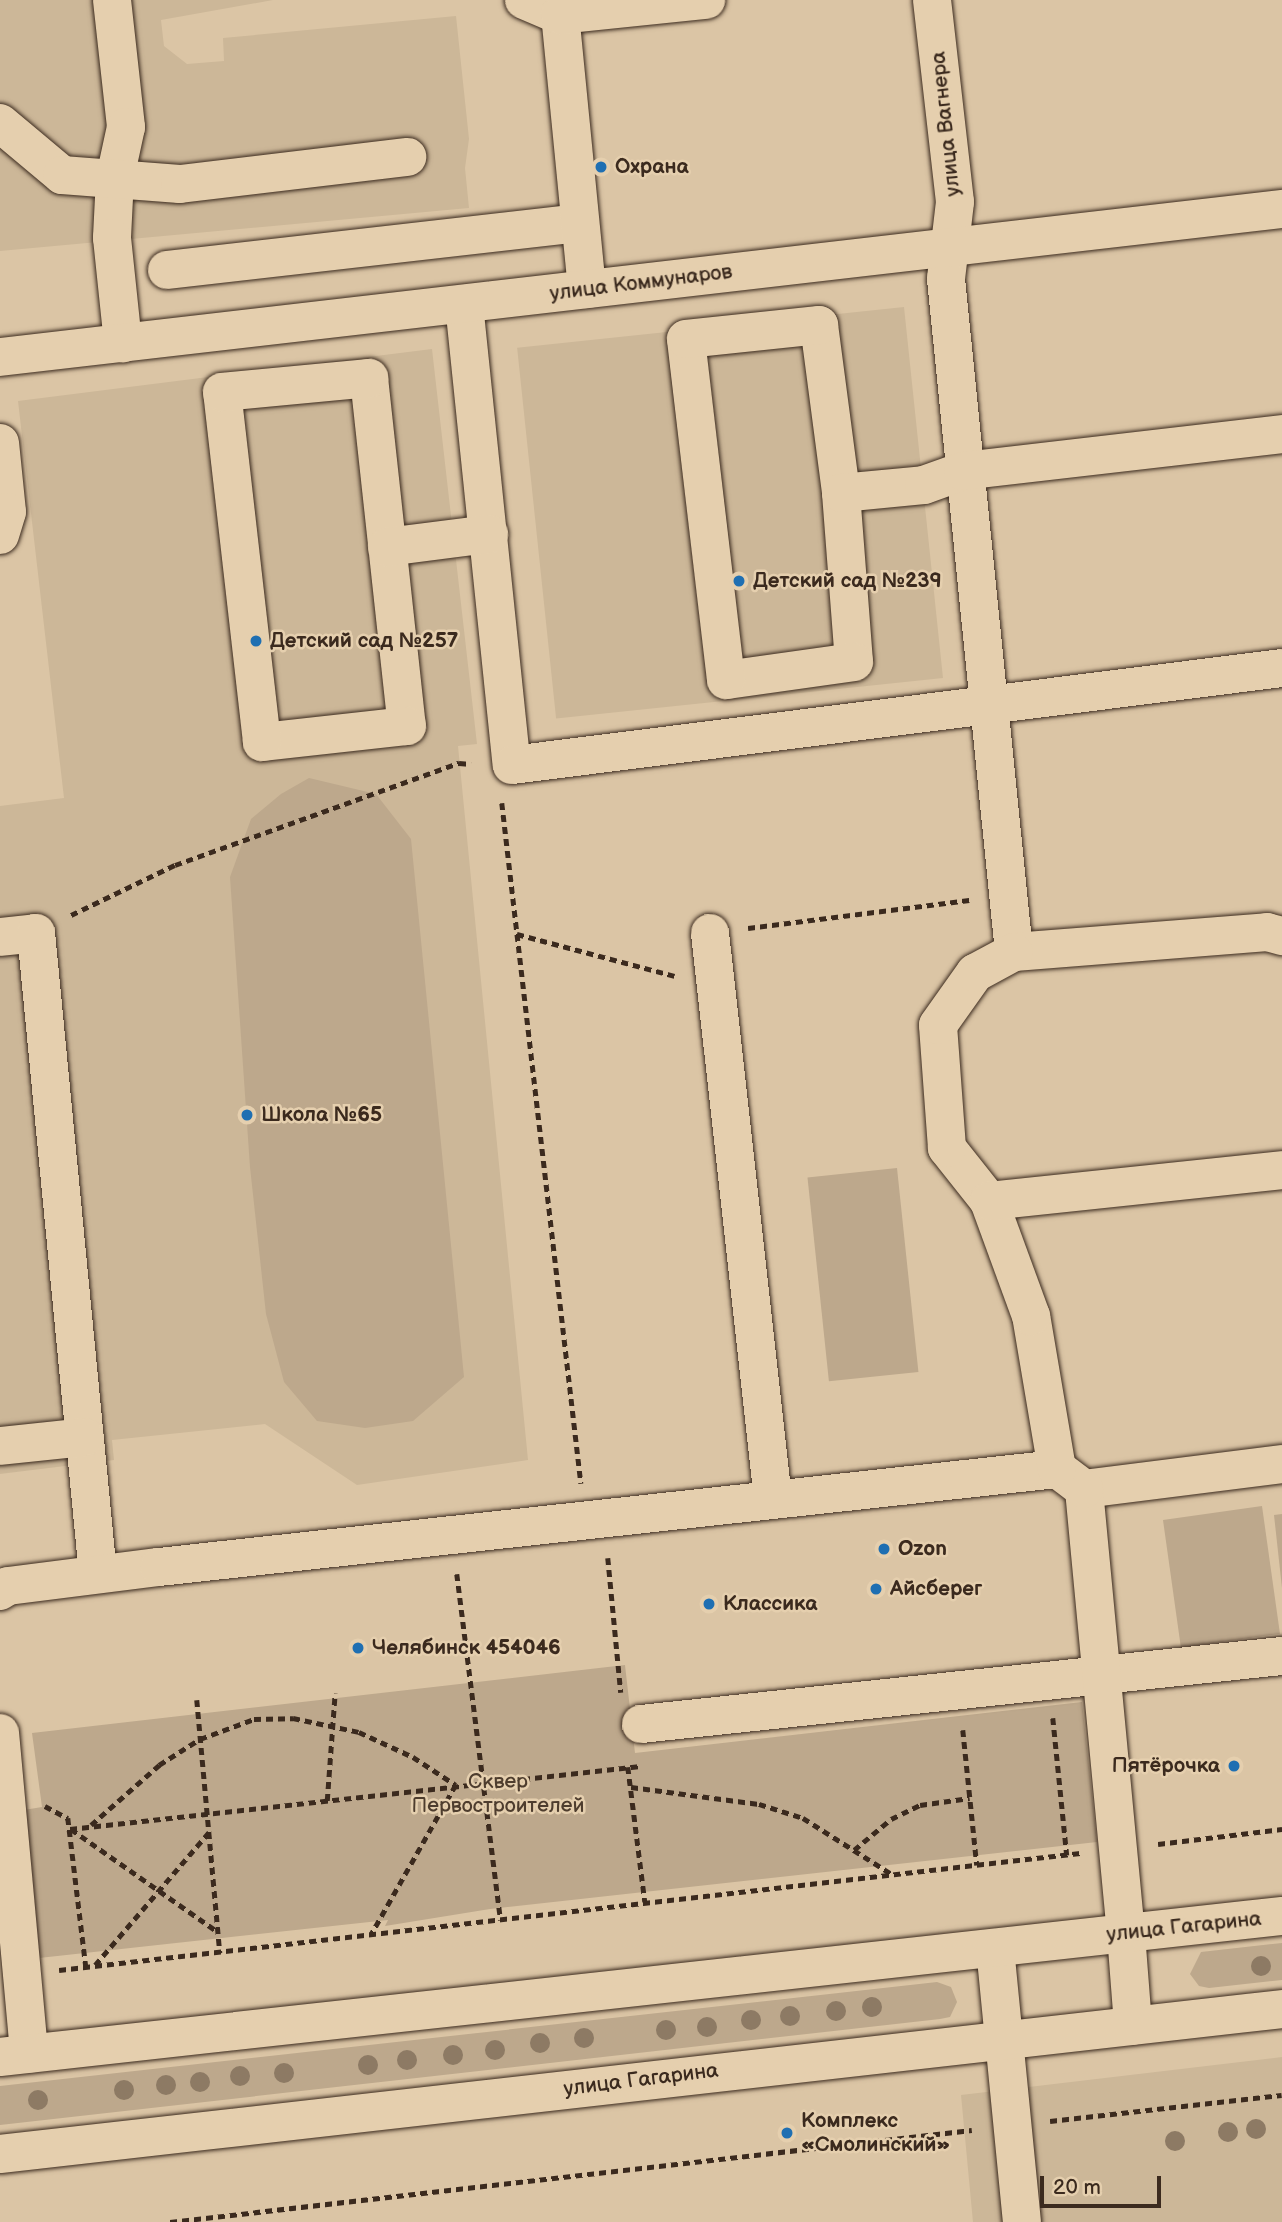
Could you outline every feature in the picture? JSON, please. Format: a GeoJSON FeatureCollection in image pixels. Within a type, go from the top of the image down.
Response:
{"type":"FeatureCollection","features":[{"type":"Feature","properties":{"kind":"main road"},"geometry":{"type":"LineString","coordinates":[[112,0],[126,127],[115,178],[111,238],[123,343]]}},
{"type":"Feature","properties":{"kind":"main road"},"geometry":{"type":"LineString","coordinates":[[524,0],[560,15],[706,0]]}},
{"type":"Feature","properties":{"kind":"main road","name":"улица Вагнера"},"geometry":{"type":"LineString","coordinates":[[932,0],[955,202],[946,279],[963,471],[1014,953]]}},
{"type":"Feature","properties":{"kind":"main road"},"geometry":{"type":"LineString","coordinates":[[560,15],[587,289]]}},
{"type":"Feature","properties":{"kind":"main road"},"geometry":{"type":"LineString","coordinates":[[0,123],[62,175],[180,184],[407,157]]}},
{"type":"Feature","properties":{"kind":"main road","name":"улица Коммунаров"},"geometry":{"type":"LineString","coordinates":[[0,356],[1282,209]]}},
{"type":"Feature","properties":{"kind":"main road"},"geometry":{"type":"LineString","coordinates":[[167,270],[579,223]]}},
{"type":"Feature","properties":{"kind":"main road"},"geometry":{"type":"LineString","coordinates":[[464,304],[512,765],[990,707],[1282,668]]}},
{"type":"Feature","properties":{"kind":"main road"},"geometry":{"type":"LineString","coordinates":[[819,325],[841,493],[854,662],[726,680],[686,339],[819,325]]}},
{"type":"Feature","properties":{"kind":"main road"},"geometry":{"type":"LineString","coordinates":[[369,377],[387,547],[407,726],[262,742],[222,392],[369,377]]}},
{"type":"Feature","properties":{"kind":"main road"},"geometry":{"type":"LineString","coordinates":[[841,493],[924,485],[963,471],[1282,434]]}},
{"type":"Feature","properties":{"kind":"main road"},"geometry":{"type":"LineString","coordinates":[[0,443],[7,512],[0,535]]}},
{"type":"Feature","properties":{"kind":"main road"},"geometry":{"type":"LineString","coordinates":[[387,547],[489,534]]}},
{"type":"Feature","properties":{"kind":"main road"},"geometry":{"type":"LineString","coordinates":[[1133,2026],[1102,1675],[1070,1479],[1031,1316],[989,1201],[947,1148],[938,1025],[975,973],[1014,953],[1266,932],[1282,936]]}},
{"type":"Feature","properties":{"kind":"main road"},"geometry":{"type":"LineString","coordinates":[[710,933],[773,1499]]}},
{"type":"Feature","properties":{"kind":"main road"},"geometry":{"type":"LineString","coordinates":[[18,935],[85,1437],[97,1574]]}},
{"type":"Feature","properties":{"kind":"main road"},"geometry":{"type":"LineString","coordinates":[[989,1201],[1282,1170]]}},
{"type":"Feature","properties":{"kind":"main road"},"geometry":{"type":"LineString","coordinates":[[0,1446],[85,1437]]}},
{"type":"Feature","properties":{"kind":"main road"},"geometry":{"type":"LineString","coordinates":[[0,1591],[8,1586],[97,1574],[773,1499],[1282,1464]]}},
{"type":"Feature","properties":{"kind":"main road"},"geometry":{"type":"LineString","coordinates":[[641,1724],[1282,1657]]}},
{"type":"Feature","properties":{"kind":"main road"},"geometry":{"type":"LineString","coordinates":[[0,1732],[8,1798],[6,1842],[9,1912],[20,1974],[14,2056]]}},
{"type":"Feature","properties":{"kind":"main road","name":"улица Гагарина"},"geometry":{"type":"LineString","coordinates":[[14,2056],[1282,1916]]}},
{"type":"Feature","properties":{"kind":"main road"},"geometry":{"type":"LineString","coordinates":[[995,1948],[1021,2222]]}},
{"type":"Feature","properties":{"kind":"main road","name":"улица Гагарина"},"geometry":{"type":"LineString","coordinates":[[0,2154],[1282,2009]]}},
{"type":"Feature","properties":{"kind":"path"},"geometry":{"type":"LineString","coordinates":[[18,935],[175,865],[459,763],[512,765],[500,791],[585,1518]]}},
{"type":"Feature","properties":{"kind":"path"},"geometry":{"type":"LineString","coordinates":[[710,933],[1008,895]]}},
{"type":"Feature","properties":{"kind":"path"},"geometry":{"type":"LineString","coordinates":[[517,934],[716,987]]}},
{"type":"Feature","properties":{"kind":"path"},"geometry":{"type":"LineString","coordinates":[[452,1534],[501,1920]]}},
{"type":"Feature","properties":{"kind":"path"},"geometry":{"type":"LineString","coordinates":[[327,1801],[335,1693]]}},
{"type":"Feature","properties":{"kind":"path"},"geometry":{"type":"LineString","coordinates":[[197,1700],[220,1953]]}},
{"type":"Feature","properties":{"kind":"path"},"geometry":{"type":"LineString","coordinates":[[1040,1719],[1067,1716]]}},
{"type":"Feature","properties":{"kind":"path"},"geometry":{"type":"LineString","coordinates":[[1053,1717],[1067,1855]]}},
{"type":"Feature","properties":{"kind":"path"},"geometry":{"type":"LineString","coordinates":[[90,1826],[120,1796],[200,1739],[254,1719],[293,1718],[359,1732],[413,1757],[456,1785]]}},
{"type":"Feature","properties":{"kind":"path"},"geometry":{"type":"LineString","coordinates":[[950,1731],[976,1727]]}},
{"type":"Feature","properties":{"kind":"path"},"geometry":{"type":"LineString","coordinates":[[963,1729],[977,1865]]}},
{"type":"Feature","properties":{"kind":"path"},"geometry":{"type":"LineString","coordinates":[[70,1829],[207,1811],[327,1801],[655,1764]]}},
{"type":"Feature","properties":{"kind":"path"},"geometry":{"type":"LineString","coordinates":[[371,1936],[456,1785]]}},
{"type":"Feature","properties":{"kind":"path"},"geometry":{"type":"LineString","coordinates":[[631,1787],[759,1804],[803,1818],[894,1876]]}},
{"type":"Feature","properties":{"kind":"path"},"geometry":{"type":"LineString","coordinates":[[8,1798],[37,1801],[68,1818],[86,1967]]}},
{"type":"Feature","properties":{"kind":"path"},"geometry":{"type":"LineString","coordinates":[[854,1850],[891,1819],[920,1805],[970,1798]]}},
{"type":"Feature","properties":{"kind":"path"},"geometry":{"type":"LineString","coordinates":[[70,1829],[218,1933]]}},
{"type":"Feature","properties":{"kind":"path"},"geometry":{"type":"LineString","coordinates":[[20,1974],[894,1876],[1282,1829]]}},
{"type":"Feature","properties":{"kind":"path"},"geometry":{"type":"LineString","coordinates":[[94,1966],[209,1832]]}},
{"type":"Feature","properties":{"kind":"path"},"geometry":{"type":"LineString","coordinates":[[170,2222],[1282,2095]]}},
{"type":"Feature","properties":{"kind":"shaded area"},"geometry":{"type":"Polygon","coordinates":[[[0,0],[273,0],[161,20],[164,46],[187,64],[224,61],[223,38],[456,16],[469,139],[465,168],[469,208],[0,251],[0,0]]]}},
{"type":"Feature","properties":{"kind":"shaded area","name":"Детский сад №239"},"geometry":{"type":"Polygon","coordinates":[[[904,307],[943,678],[556,719],[517,348],[904,307]]]}},
{"type":"Feature","properties":{"kind":"shaded area","name":"Школа №65"},"geometry":{"type":"Polygon","coordinates":[[[432,349],[477,744],[458,746],[528,1460],[357,1485],[265,1424],[112,1440],[114,1460],[0,1474],[0,806],[64,798],[18,401],[432,349]]]}},
{"type":"Feature","properties":{"kind":"shaded area"},"geometry":{"type":"Polygon","coordinates":[[[1282,2057],[1282,2222],[973,2222],[961,2095],[1282,2057]]]}},
{"type":"Feature","properties":{"kind":"green space"},"geometry":{"type":"Polygon","coordinates":[[[309,778],[376,794],[411,839],[464,1377],[413,1421],[365,1428],[317,1421],[284,1382],[266,1314],[250,1167],[230,877],[251,819],[281,794],[309,778]]]}},
{"type":"Feature","properties":{"kind":"green space"},"geometry":{"type":"Polygon","coordinates":[[[897,1168],[918,1372],[829,1381],[807,1177],[897,1168]]]}},
{"type":"Feature","properties":{"kind":"green space"},"geometry":{"type":"Polygon","coordinates":[[[1262,1506],[1280,1634],[1181,1648],[1163,1520],[1262,1506]]]}},
{"type":"Feature","properties":{"kind":"green space"},"geometry":{"type":"Polygon","coordinates":[[[1282,1514],[1282,1588],[1274,1515],[1282,1514]]]}},
{"type":"Feature","properties":{"kind":"green space","name":"Сквер Первостроителей"},"geometry":{"type":"Polygon","coordinates":[[[625,1665],[635,1753],[1082,1702],[1097,1842],[490,1909],[385,1926],[388,1920],[39,1958],[24,1810],[42,1807],[32,1733],[625,1665]]]}},
{"type":"Feature","properties":{"kind":"green space"},"geometry":{"type":"Polygon","coordinates":[[[1282,1943],[1282,1980],[1209,1988],[1199,1986],[1190,1974],[1201,1952],[1282,1943]]]}},
{"type":"Feature","properties":{"kind":"green space"},"geometry":{"type":"Polygon","coordinates":[[[937,1982],[951,1987],[957,2002],[950,2017],[0,2125],[0,2086],[937,1982]]]}},
{"type":"Feature","properties":{"kind":"place","name":"Охрана"},"geometry":{"type":"Point","coordinates":[601,167]}},
{"type":"Feature","properties":{"kind":"place","name":"Детский сад №239"},"geometry":{"type":"Point","coordinates":[739,581]}},
{"type":"Feature","properties":{"kind":"place","name":"Детский сад №257"},"geometry":{"type":"Point","coordinates":[256,641]}},
{"type":"Feature","properties":{"kind":"place","name":"Школа №65"},"geometry":{"type":"Point","coordinates":[247,1115]}},
{"type":"Feature","properties":{"kind":"place","name":"Ozon"},"geometry":{"type":"Point","coordinates":[884,1549]}},
{"type":"Feature","properties":{"kind":"place","name":"Айсберег"},"geometry":{"type":"Point","coordinates":[876,1589]}},
{"type":"Feature","properties":{"kind":"place","name":"Классика"},"geometry":{"type":"Point","coordinates":[709,1604]}},
{"type":"Feature","properties":{"kind":"place","name":"Челябинск 454046"},"geometry":{"type":"Point","coordinates":[358,1648]}},
{"type":"Feature","properties":{"kind":"place","name":"Пятёрочка"},"geometry":{"type":"Point","coordinates":[1234,1766]}},
{"type":"Feature","properties":{"kind":"place","name":"Комплекс «Смолинский»"},"geometry":{"type":"Point","coordinates":[787,2133]}}]}
